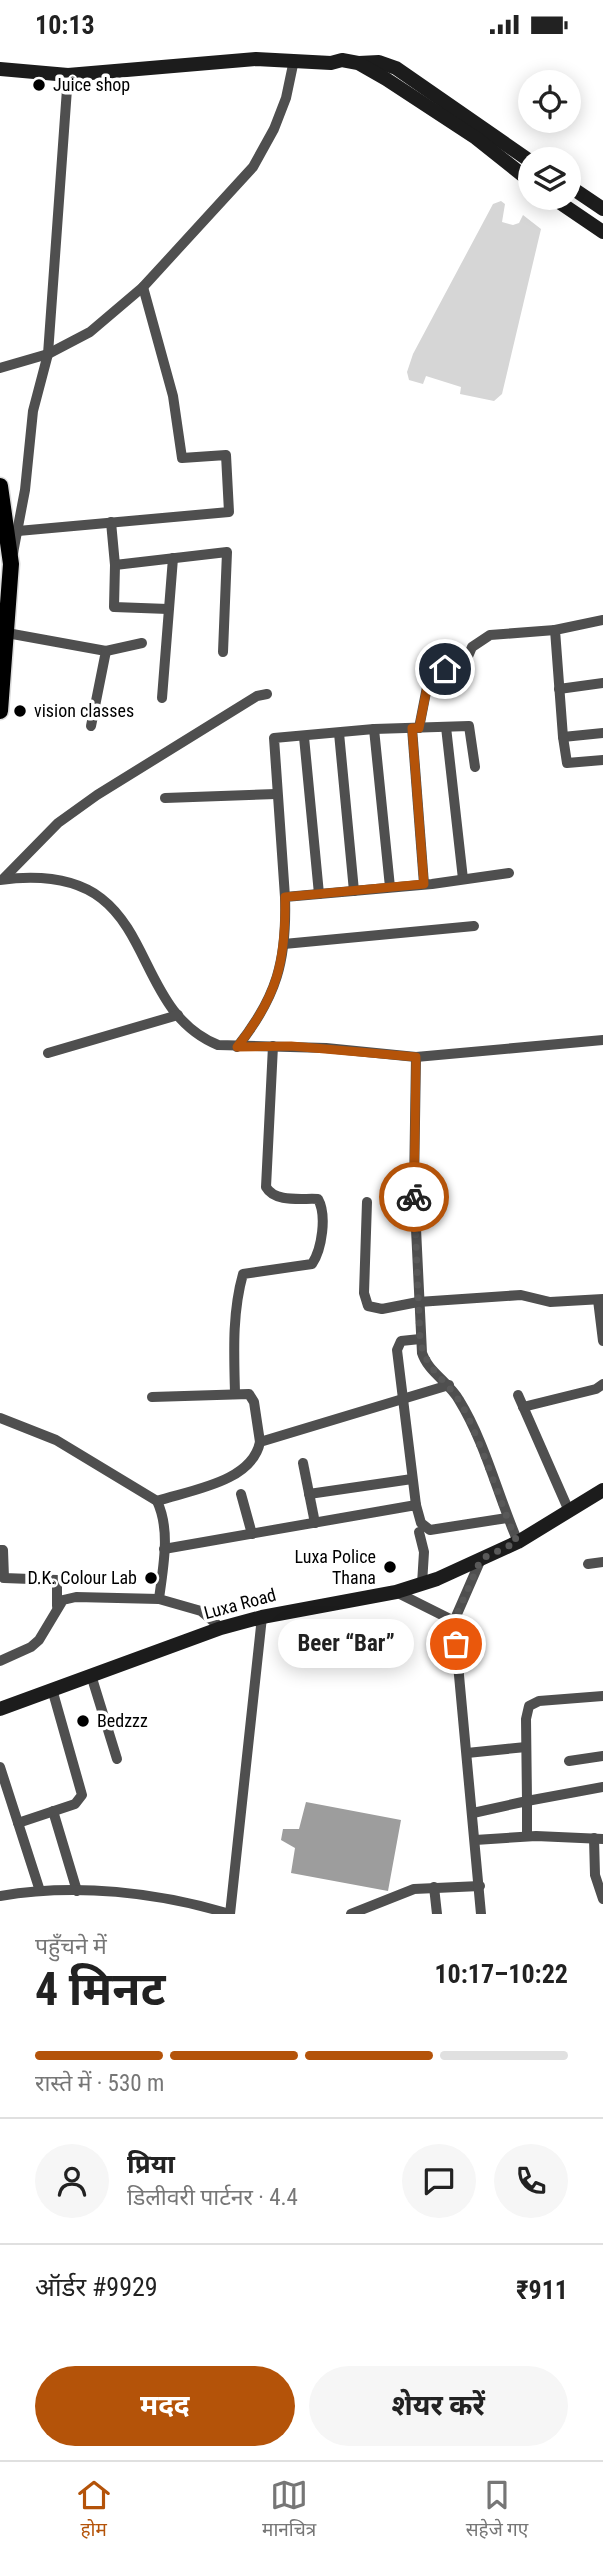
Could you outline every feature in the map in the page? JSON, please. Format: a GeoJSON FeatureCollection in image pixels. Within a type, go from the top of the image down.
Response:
{"type":"FeatureCollection","features":[{"type":"Feature","properties":{"kind":"main road"},"geometry":{"type":"LineString","coordinates":[[0,486],[11,564],[0,711]]}},
{"type":"Feature","properties":{"kind":"street"},"geometry":{"type":"LineString","coordinates":[[0,69],[68,75],[256,59],[294,60],[333,56],[358,63],[379,62],[397,68],[518,152]]}},
{"type":"Feature","properties":{"kind":"street"},"geometry":{"type":"LineString","coordinates":[[0,368],[48,354],[90,332],[143,287],[253,167],[274,129],[294,60]]}},
{"type":"Feature","properties":{"kind":"street"},"geometry":{"type":"LineString","coordinates":[[358,63],[429,106],[518,172]]}},
{"type":"Feature","properties":{"kind":"street"},"geometry":{"type":"LineString","coordinates":[[11,564],[18,531],[33,411],[48,354],[68,75]]}},
{"type":"Feature","properties":{"kind":"street"},"geometry":{"type":"LineString","coordinates":[[581,194],[603,209]]}},
{"type":"Feature","properties":{"kind":"street"},"geometry":{"type":"LineString","coordinates":[[571,210],[603,232]]}},
{"type":"Feature","properties":{"kind":"street"},"geometry":{"type":"LineString","coordinates":[[18,531],[229,512],[226,455],[183,458],[173,396],[143,287]]}},
{"type":"Feature","properties":{"kind":"street"},"geometry":{"type":"LineString","coordinates":[[111,522],[115,565],[114,607],[169,609]]}},
{"type":"Feature","properties":{"kind":"street"},"geometry":{"type":"LineString","coordinates":[[115,565],[227,552],[223,652]]}},
{"type":"Feature","properties":{"kind":"street"},"geometry":{"type":"LineString","coordinates":[[162,698],[173,558]]}},
{"type":"Feature","properties":{"kind":"street"},"geometry":{"type":"LineString","coordinates":[[424,884],[416,728],[428,683],[438,679],[445,669],[460,675],[472,647],[490,635],[555,630],[603,620]]}},
{"type":"Feature","properties":{"kind":"street"},"geometry":{"type":"LineString","coordinates":[[5,623],[106,651],[142,643]]}},
{"type":"Feature","properties":{"kind":"street"},"geometry":{"type":"LineString","coordinates":[[555,630],[567,763],[603,760]]}},
{"type":"Feature","properties":{"kind":"street"},"geometry":{"type":"LineString","coordinates":[[91,726],[106,651]]}},
{"type":"Feature","properties":{"kind":"street"},"geometry":{"type":"LineString","coordinates":[[559,689],[603,683]]}},
{"type":"Feature","properties":{"kind":"street"},"geometry":{"type":"LineString","coordinates":[[2,879],[40,839],[97,795],[257,696],[267,694]]}},
{"type":"Feature","properties":{"kind":"street"},"geometry":{"type":"LineString","coordinates":[[446,726],[463,879]]}},
{"type":"Feature","properties":{"kind":"street"},"geometry":{"type":"LineString","coordinates":[[237,1047],[270,1000],[277,982],[285,944],[285,897],[274,738],[374,729],[469,726],[475,767]]}},
{"type":"Feature","properties":{"kind":"street"},"geometry":{"type":"LineString","coordinates":[[374,729],[390,887]]}},
{"type":"Feature","properties":{"kind":"street"},"geometry":{"type":"LineString","coordinates":[[339,733],[354,891]]}},
{"type":"Feature","properties":{"kind":"street"},"geometry":{"type":"LineString","coordinates":[[563,737],[603,733]]}},
{"type":"Feature","properties":{"kind":"street"},"geometry":{"type":"LineString","coordinates":[[304,737],[319,894]]}},
{"type":"Feature","properties":{"kind":"street"},"geometry":{"type":"LineString","coordinates":[[165,799],[276,794]]}},
{"type":"Feature","properties":{"kind":"street"},"geometry":{"type":"LineString","coordinates":[[285,897],[509,873]]}},
{"type":"Feature","properties":{"kind":"street"},"geometry":{"type":"LineString","coordinates":[[2,879],[46,878],[68,882],[110,904],[178,1015],[204,1039],[237,1047],[273,1046],[416,1057],[603,1040]]}},
{"type":"Feature","properties":{"kind":"street"},"geometry":{"type":"LineString","coordinates":[[285,944],[474,926]]}},
{"type":"Feature","properties":{"kind":"street"},"geometry":{"type":"LineString","coordinates":[[48,1053],[178,1015]]}},
{"type":"Feature","properties":{"kind":"street"},"geometry":{"type":"LineString","coordinates":[[235,1393],[233,1344],[238,1294],[243,1274],[312,1264],[318,1255],[323,1207],[318,1199],[279,1198],[270,1194],[266,1187],[273,1046]]}},
{"type":"Feature","properties":{"kind":"street"},"geometry":{"type":"LineString","coordinates":[[416,1057],[414,1187],[420,1339],[425,1362],[449,1385],[466,1413],[517,1542]]}},
{"type":"Feature","properties":{"kind":"street"},"geometry":{"type":"LineString","coordinates":[[367,1202],[364,1301],[374,1309],[418,1302],[521,1296],[550,1302],[601,1300],[603,1341]]}},
{"type":"Feature","properties":{"kind":"street"},"geometry":{"type":"LineString","coordinates":[[420,1339],[406,1339],[398,1346],[412,1479],[421,1523],[430,1530],[508,1518]]}},
{"type":"Feature","properties":{"kind":"street"},"geometry":{"type":"LineString","coordinates":[[523,1407],[596,1389],[603,1384]]}},
{"type":"Feature","properties":{"kind":"street"},"geometry":{"type":"LineString","coordinates":[[260,1442],[449,1385]]}},
{"type":"Feature","properties":{"kind":"street"},"geometry":{"type":"LineString","coordinates":[[152,1398],[235,1393],[253,1397],[260,1442],[253,1461],[234,1474],[157,1501]]}},
{"type":"Feature","properties":{"kind":"street"},"geometry":{"type":"LineString","coordinates":[[518,1395],[569,1511]]}},
{"type":"Feature","properties":{"kind":"street"},"geometry":{"type":"LineString","coordinates":[[0,1418],[56,1440],[157,1501],[163,1515],[164,1549],[159,1599]]}},
{"type":"Feature","properties":{"kind":"street"},"geometry":{"type":"LineString","coordinates":[[303,1463],[314,1523]]}},
{"type":"Feature","properties":{"kind":"street"},"geometry":{"type":"LineString","coordinates":[[309,1495],[412,1479]]}},
{"type":"Feature","properties":{"kind":"street","name":"Luxa Road"},"geometry":{"type":"LineString","coordinates":[[0,1709],[53,1693],[221,1628],[396,1592],[422,1584],[517,1542],[603,1490]]}},
{"type":"Feature","properties":{"kind":"street"},"geometry":{"type":"LineString","coordinates":[[241,1495],[253,1534]]}},
{"type":"Feature","properties":{"kind":"street"},"geometry":{"type":"LineString","coordinates":[[164,1549],[416,1505]]}},
{"type":"Feature","properties":{"kind":"street"},"geometry":{"type":"LineString","coordinates":[[419,1532],[424,1552],[422,1584]]}},
{"type":"Feature","properties":{"kind":"street"},"geometry":{"type":"LineString","coordinates":[[0,1550],[4,1550],[4,1578],[57,1580],[57,1606]]}},
{"type":"Feature","properties":{"kind":"street"},"geometry":{"type":"LineString","coordinates":[[481,1559],[454,1621],[481,1914]]}},
{"type":"Feature","properties":{"kind":"street"},"geometry":{"type":"LineString","coordinates":[[588,1564],[603,1562]]}},
{"type":"Feature","properties":{"kind":"street"},"geometry":{"type":"LineString","coordinates":[[396,1592],[454,1621]]}},
{"type":"Feature","properties":{"kind":"street"},"geometry":{"type":"LineString","coordinates":[[0,1661],[39,1640],[57,1606],[63,1600],[76,1597],[159,1599],[201,1611],[221,1628]]}},
{"type":"Feature","properties":{"kind":"street"},"geometry":{"type":"LineString","coordinates":[[0,1896],[40,1891],[77,1891],[167,1898],[230,1914],[261,1620],[92,1678],[117,1759]]}},
{"type":"Feature","properties":{"kind":"street"},"geometry":{"type":"LineString","coordinates":[[0,1716],[53,1693],[83,1789],[79,1801],[18,1823]]}},
{"type":"Feature","properties":{"kind":"street"},"geometry":{"type":"LineString","coordinates":[[527,1836],[526,1711],[534,1703],[603,1696]]}},
{"type":"Feature","properties":{"kind":"street"},"geometry":{"type":"LineString","coordinates":[[467,1753],[526,1747]]}},
{"type":"Feature","properties":{"kind":"street"},"geometry":{"type":"LineString","coordinates":[[569,1761],[603,1756]]}},
{"type":"Feature","properties":{"kind":"street"},"geometry":{"type":"LineString","coordinates":[[0,1767],[40,1891]]}},
{"type":"Feature","properties":{"kind":"street"},"geometry":{"type":"LineString","coordinates":[[473,1813],[603,1787]]}},
{"type":"Feature","properties":{"kind":"street"},"geometry":{"type":"LineString","coordinates":[[53,1811],[77,1891]]}},
{"type":"Feature","properties":{"kind":"street"},"geometry":{"type":"LineString","coordinates":[[475,1840],[527,1836],[599,1839],[595,1875],[603,1899]]}},
{"type":"Feature","properties":{"kind":"street"},"geometry":{"type":"LineString","coordinates":[[351,1914],[399,1894],[434,1887],[480,1886]]}},
{"type":"Feature","properties":{"kind":"street"},"geometry":{"type":"LineString","coordinates":[[434,1887],[437,1914]]}},
{"type":"Feature","properties":{"kind":"shaded area"},"geometry":{"type":"Polygon","coordinates":[[[501,201],[505,204],[502,222],[513,225],[519,223],[523,215],[541,229],[502,394],[494,401],[460,394],[461,387],[426,376],[423,384],[409,380],[407,372],[413,354],[493,204],[501,201]]]}},
{"type":"Feature","properties":{"kind":"shaded area"},"geometry":{"type":"Polygon","coordinates":[[[306,1802],[401,1820],[388,1891],[291,1873],[295,1848],[281,1840],[283,1829],[299,1829],[306,1802]]]}},
{"type":"Feature","properties":{"kind":"way so far"},"geometry":{"type":"LineString","coordinates":[[414,1197],[422,1353],[425,1362],[449,1385],[466,1413],[517,1542],[481,1559],[454,1621],[456,1644]]}},
{"type":"Feature","properties":{"kind":"place","name":"Juice shop"},"geometry":{"type":"Point","coordinates":[39,85]}},
{"type":"Feature","properties":{"kind":"place","name":"vision classes"},"geometry":{"type":"Point","coordinates":[20,711]}},
{"type":"Feature","properties":{"kind":"place","name":"Luxa Police Thana"},"geometry":{"type":"Point","coordinates":[390,1567]}},
{"type":"Feature","properties":{"kind":"place","name":"D.K. Colour Lab"},"geometry":{"type":"Point","coordinates":[151,1578]}},
{"type":"Feature","properties":{"kind":"place","name":"Beer “Bar”"},"geometry":{"type":"Point","coordinates":[456,1644]}},
{"type":"Feature","properties":{"kind":"place","name":"Bedzzz"},"geometry":{"type":"Point","coordinates":[83,1721]}},
{"type":"Feature","properties":{"kind":"route"},"geometry":{"type":"LineString","coordinates":[[414,1197],[416,1057],[291,1046],[237,1047],[258,1021],[277,982],[284,953],[285,897],[424,884],[412,728],[419,728],[428,683],[438,679],[445,669]]}}]}
